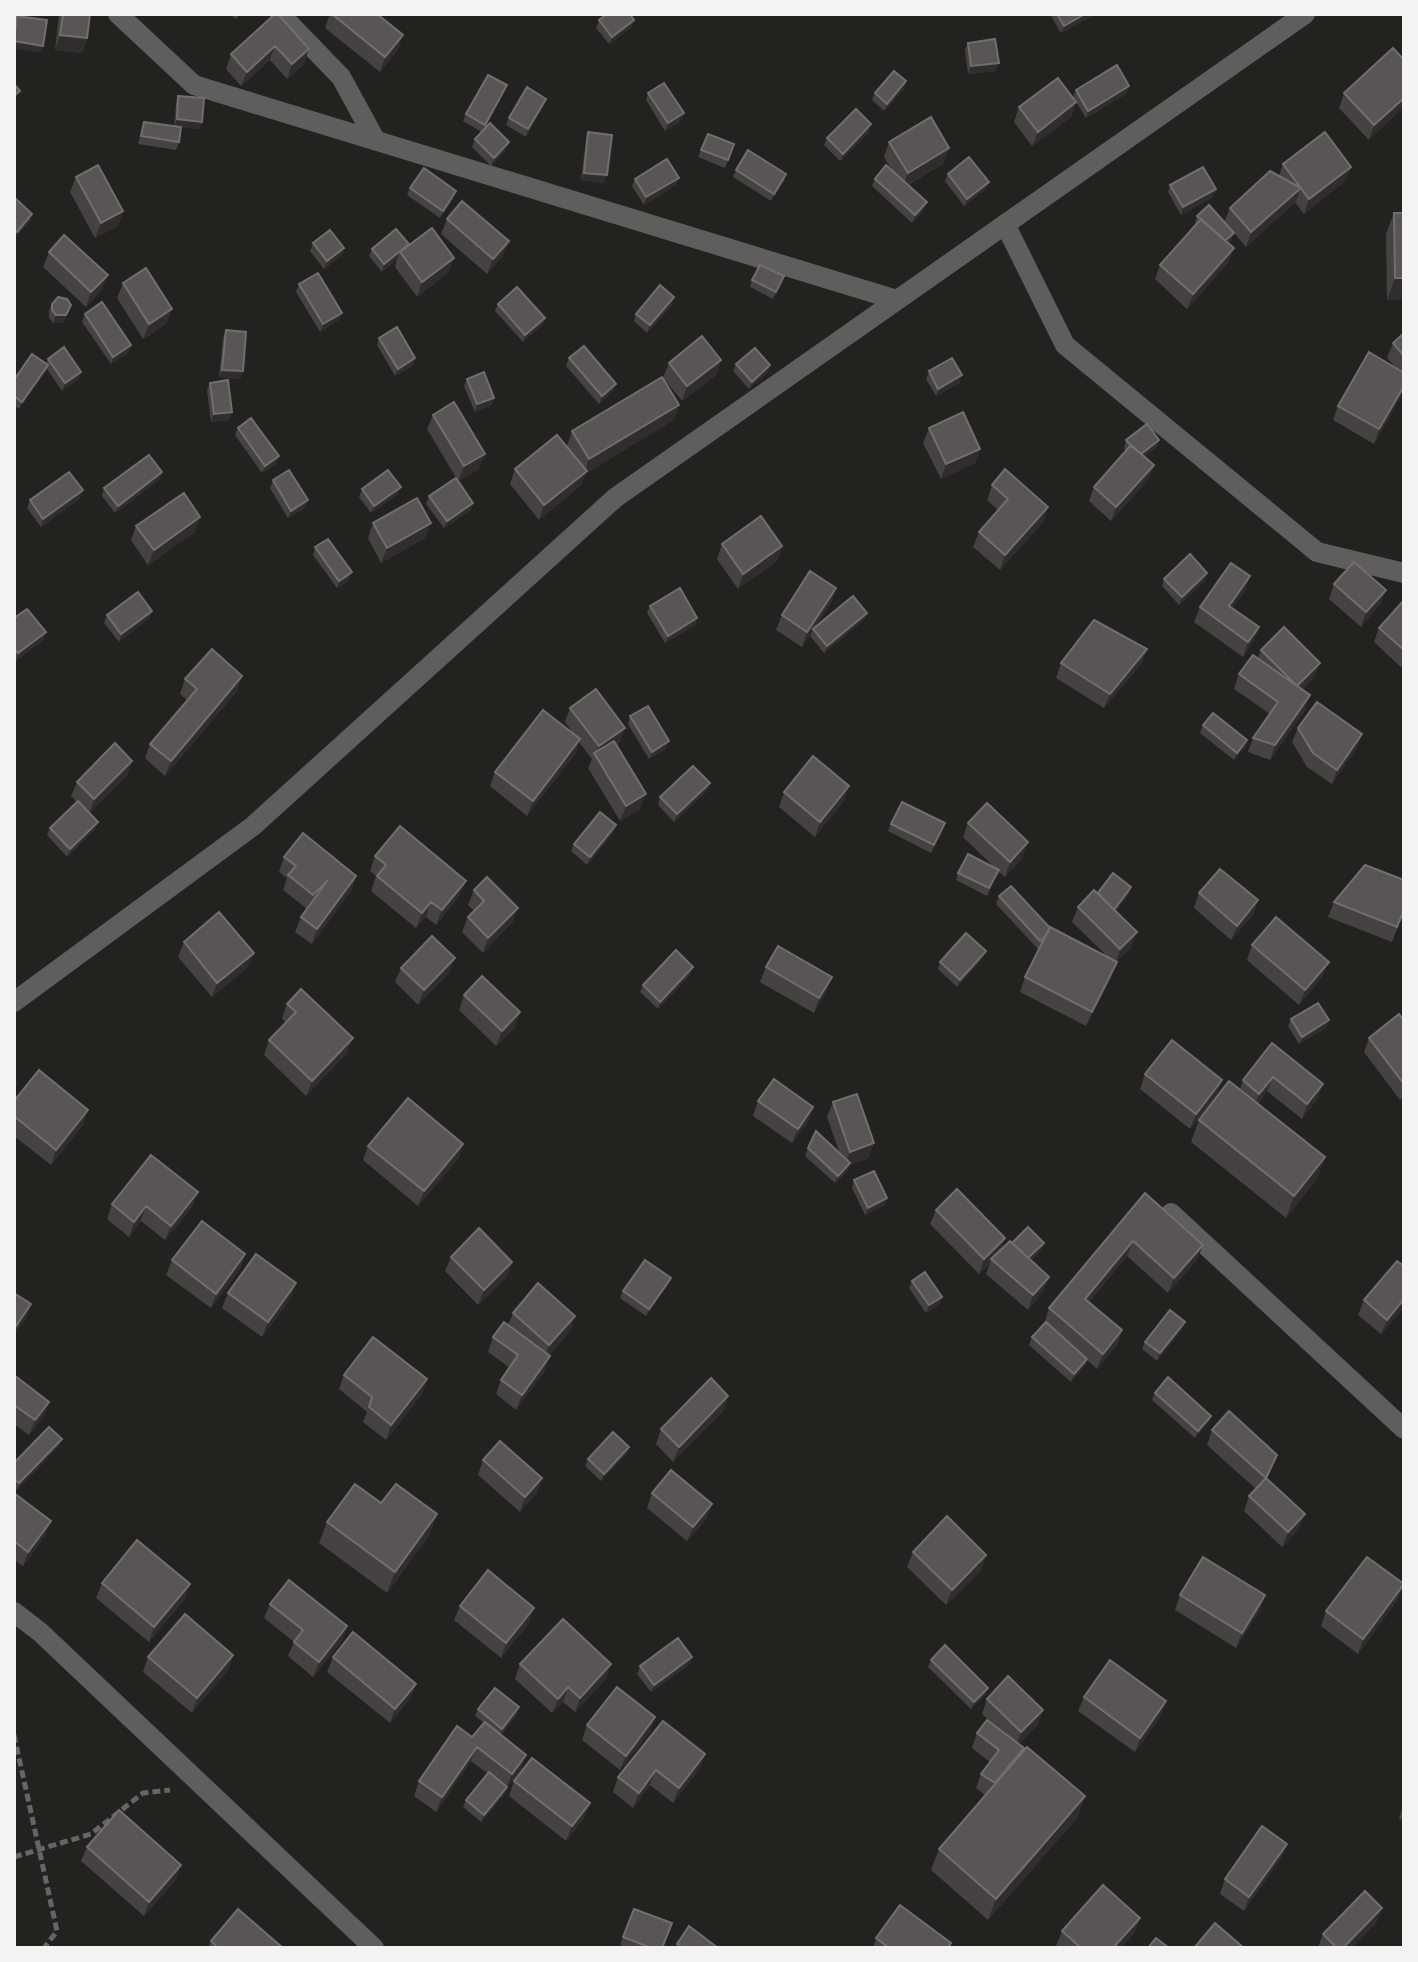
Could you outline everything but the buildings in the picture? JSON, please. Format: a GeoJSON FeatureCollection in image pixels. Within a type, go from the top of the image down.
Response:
{"type":"FeatureCollection","features":[{"type":"Feature","properties":{"kind":"street"},"geometry":{"type":"LineString","coordinates":[[118,14],[194,85],[897,300]]}},
{"type":"Feature","properties":{"kind":"street"},"geometry":{"type":"LineString","coordinates":[[280,14],[341,77],[376,141]]}},
{"type":"Feature","properties":{"kind":"street"},"geometry":{"type":"LineString","coordinates":[[14,1002],[253,826],[615,498],[1305,14]]}},
{"type":"Feature","properties":{"kind":"street"},"geometry":{"type":"LineString","coordinates":[[1005,224],[1065,345],[1317,552],[1404,573]]}},
{"type":"Feature","properties":{"kind":"street"},"geometry":{"type":"LineString","coordinates":[[1171,1213],[1404,1429]]}},
{"type":"Feature","properties":{"kind":"street"},"geometry":{"type":"LineString","coordinates":[[14,1612],[40,1632],[374,1948]]}},
{"type":"Feature","properties":{"kind":"path"},"geometry":{"type":"LineString","coordinates":[[14,1735],[57,1931],[44,1948]]}},
{"type":"Feature","properties":{"kind":"path"},"geometry":{"type":"LineString","coordinates":[[14,1857],[91,1834],[143,1793],[203,1786]]}}]}
